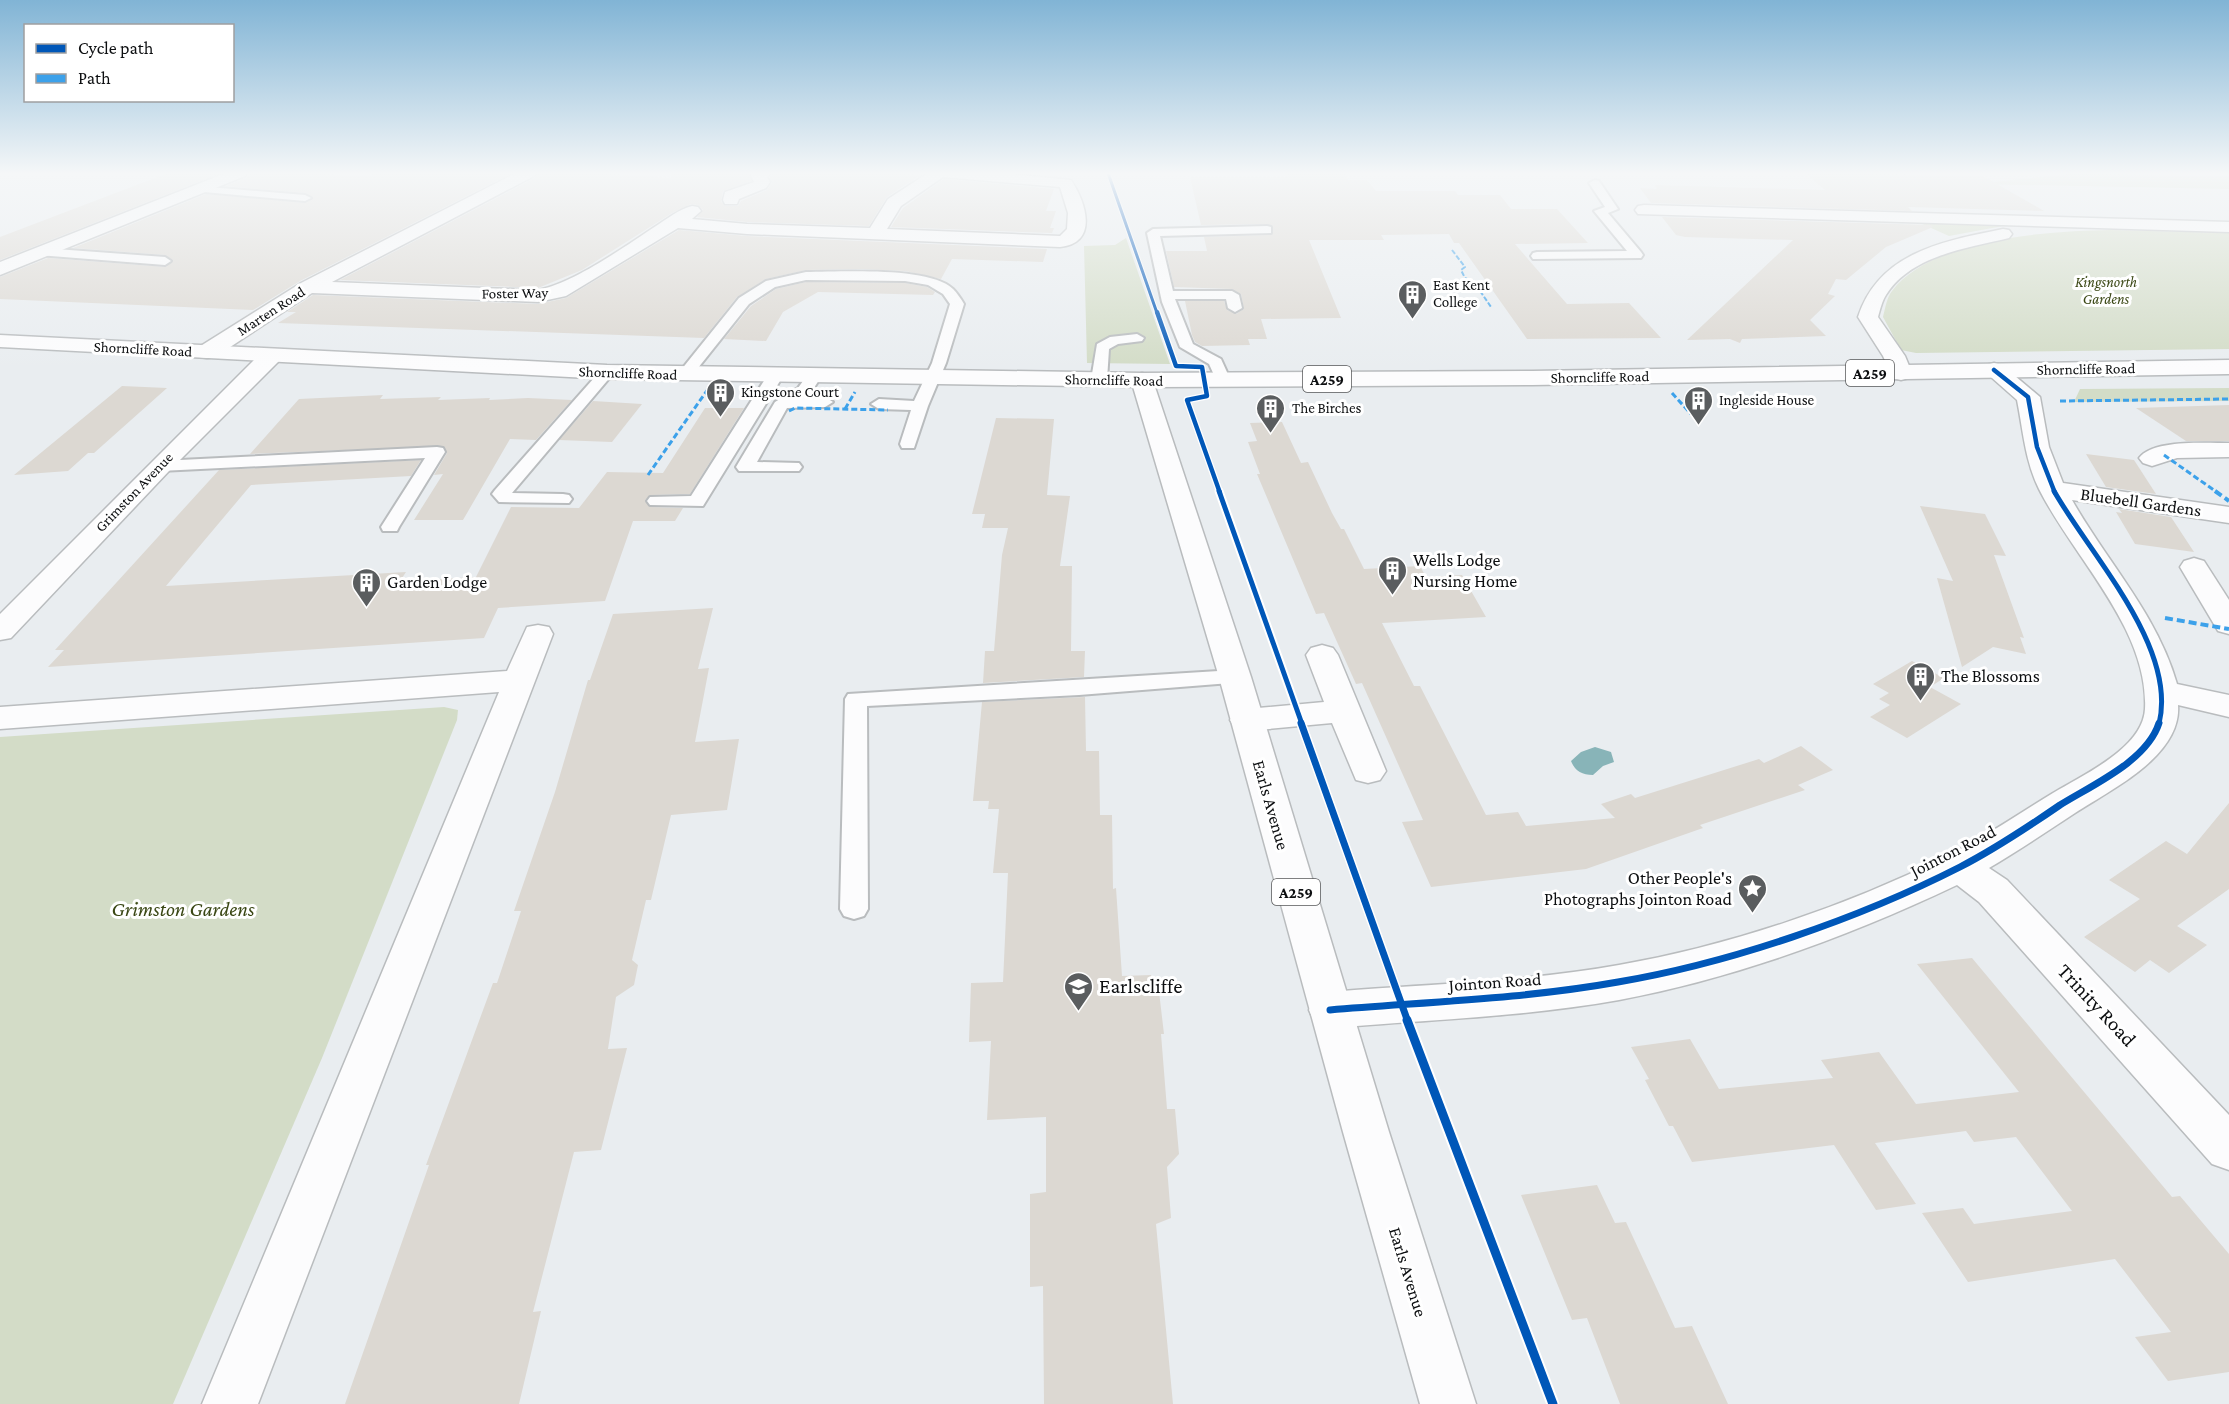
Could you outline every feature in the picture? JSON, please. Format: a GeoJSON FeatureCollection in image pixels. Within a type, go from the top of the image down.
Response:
{"type":"FeatureCollection","features":[{"type":"Feature","properties":{"kind":"main road"},"geometry":{"type":"LineString","coordinates":[[0,269],[75,239]]}},
{"type":"Feature","properties":{"kind":"main road","name":"Marten Road"},"geometry":{"type":"LineString","coordinates":[[207,352],[308,287],[402,239]]}},
{"type":"Feature","properties":{"kind":"main road","name":"Foster Way"},"geometry":{"type":"LineString","coordinates":[[308,287],[538,296],[559,292],[648,239]]}},
{"type":"Feature","properties":{"kind":"main road"},"geometry":{"type":"LineString","coordinates":[[990,239],[1066,241],[1070,239]]}},
{"type":"Feature","properties":{"kind":"main road"},"geometry":{"type":"LineString","coordinates":[[1953,239],[1963,242]]}},
{"type":"Feature","properties":{"kind":"main road"},"geometry":{"type":"LineString","coordinates":[[1901,373],[1894,356],[1868,317],[1871,301],[1894,275],[1912,262],[1929,253],[1978,239]]}},
{"type":"Feature","properties":{"kind":"main road","name":"Shorncliffe Road"},"geometry":{"type":"LineString","coordinates":[[0,341],[685,375],[1100,380],[1223,381],[2229,367]]}},
{"type":"Feature","properties":{"kind":"main road","name":"Grimston Avenue"},"geometry":{"type":"LineString","coordinates":[[0,631],[160,466],[271,356]]}},
{"type":"Feature","properties":{"kind":"main road","name":"Jointon Road"},"geometry":{"type":"LineString","coordinates":[[1330,1010],[1548,993],[1658,975],[1730,956],[1829,922],[1960,867],[2014,836],[2122,766],[2152,738],[2162,716],[2163,691],[2154,657],[2133,617],[2052,489],[2040,461],[2028,397],[1994,370]]}},
{"type":"Feature","properties":{"kind":"main road","name":"Earls Avenue"},"geometry":{"type":"LineString","coordinates":[[1142,380],[1235,677],[1330,1010],[1448,1404]]}},
{"type":"Feature","properties":{"kind":"main road"},"geometry":{"type":"LineString","coordinates":[[2152,458],[2175,451],[2229,450]]}},
{"type":"Feature","properties":{"kind":"main road","name":"Bluebell Gardens"},"geometry":{"type":"LineString","coordinates":[[2052,489],[2229,515]]}},
{"type":"Feature","properties":{"kind":"main road"},"geometry":{"type":"LineString","coordinates":[[2194,567],[2229,625]]}},
{"type":"Feature","properties":{"kind":"main road"},"geometry":{"type":"LineString","coordinates":[[230,1404],[538,634]]}},
{"type":"Feature","properties":{"kind":"main road"},"geometry":{"type":"LineString","coordinates":[[1322,655],[1368,771]]}},
{"type":"Feature","properties":{"kind":"main road"},"geometry":{"type":"LineString","coordinates":[[0,718],[519,680]]}},
{"type":"Feature","properties":{"kind":"main road"},"geometry":{"type":"LineString","coordinates":[[2163,691],[2229,706]]}},
{"type":"Feature","properties":{"kind":"main road"},"geometry":{"type":"LineString","coordinates":[[1247,720],[1344,711]]}},
{"type":"Feature","properties":{"kind":"main road","name":"Trinity Road"},"geometry":{"type":"LineString","coordinates":[[1960,867],[1993,891],[2229,1148]]}},
{"type":"Feature","properties":{"kind":"lane"},"geometry":{"type":"LineString","coordinates":[[1154,239],[1169,296],[1187,347],[1216,362],[1223,381]]}},
{"type":"Feature","properties":{"kind":"lane"},"geometry":{"type":"LineString","coordinates":[[1537,256],[1637,255],[1623,239]]}},
{"type":"Feature","properties":{"kind":"lane"},"geometry":{"type":"LineString","coordinates":[[42,252],[165,261]]}},
{"type":"Feature","properties":{"kind":"lane"},"geometry":{"type":"LineString","coordinates":[[685,375],[744,301],[771,284],[806,276],[840,275],[904,277],[932,282],[948,291],[957,304],[939,363],[920,406],[908,444]]}},
{"type":"Feature","properties":{"kind":"lane"},"geometry":{"type":"LineString","coordinates":[[1169,296],[1232,295],[1235,308]]}},
{"type":"Feature","properties":{"kind":"lane"},"geometry":{"type":"LineString","coordinates":[[1100,380],[1102,347],[1115,340],[1137,338]]}},
{"type":"Feature","properties":{"kind":"lane"},"geometry":{"type":"LineString","coordinates":[[563,500],[505,498],[501,494],[607,372]]}},
{"type":"Feature","properties":{"kind":"lane"},"geometry":{"type":"LineString","coordinates":[[657,501],[697,502],[775,376]]}},
{"type":"Feature","properties":{"kind":"lane"},"geometry":{"type":"LineString","coordinates":[[793,467],[745,467],[781,405],[804,391],[813,376]]}},
{"type":"Feature","properties":{"kind":"lane"},"geometry":{"type":"LineString","coordinates":[[786,402],[825,402]]}},
{"type":"Feature","properties":{"kind":"lane"},"geometry":{"type":"LineString","coordinates":[[879,404],[920,406]]}},
{"type":"Feature","properties":{"kind":"lane"},"geometry":{"type":"LineString","coordinates":[[160,466],[437,452],[390,528]]}},
{"type":"Feature","properties":{"kind":"lane"},"geometry":{"type":"LineString","coordinates":[[855,909],[856,699],[1079,688],[1235,677]]}},
{"type":"Feature","properties":{"kind":"green space"},"geometry":{"type":"Polygon","coordinates":[[[1126,239],[1170,364],[1087,363],[1084,246],[1115,245],[1126,239]]]}},
{"type":"Feature","properties":{"kind":"green space","name":"Kingsnorth Gardens"},"geometry":{"type":"Polygon","coordinates":[[[2009,239],[2229,239],[2229,349],[1916,353],[1901,350],[1883,317],[1892,291],[1910,273],[1934,259],[2009,239]]]}},
{"type":"Feature","properties":{"kind":"green space"},"geometry":{"type":"Polygon","coordinates":[[[2229,388],[2229,401],[2074,402],[2080,389],[2229,388]]]}},
{"type":"Feature","properties":{"kind":"green space","name":"Grimston Gardens"},"geometry":{"type":"Polygon","coordinates":[[[444,707],[458,710],[457,720],[322,1058],[173,1404],[0,1404],[0,737],[444,707]]]}},
{"type":"Feature","properties":{"kind":"water"},"geometry":{"type":"Polygon","coordinates":[[[1595,747],[1611,752],[1614,762],[1603,766],[1593,775],[1579,772],[1571,761],[1581,752],[1595,747]]]}},
{"type":"Feature","properties":{"kind":"building"},"geometry":{"type":"Polygon","coordinates":[[[0,239],[55,239],[0,260],[0,239]]]}},
{"type":"Feature","properties":{"kind":"building"},"geometry":{"type":"Polygon","coordinates":[[[96,239],[383,239],[300,281],[253,310],[0,299],[0,277],[48,258],[166,267],[173,260],[165,255],[73,248],[96,239]]]}},
{"type":"Feature","properties":{"kind":"building"},"geometry":{"type":"Polygon","coordinates":[[[419,239],[632,239],[582,270],[538,288],[340,280],[419,239]]]}},
{"type":"Feature","properties":{"kind":"building"},"geometry":{"type":"Polygon","coordinates":[[[665,239],[805,239],[1047,249],[1043,262],[952,259],[941,279],[905,271],[861,269],[806,270],[766,279],[737,297],[704,338],[278,323],[296,312],[287,312],[313,295],[538,304],[566,298],[665,239]]]}},
{"type":"Feature","properties":{"kind":"building"},"geometry":{"type":"Polygon","coordinates":[[[1204,239],[1384,240],[1309,240],[1341,318],[1261,319],[1267,339],[1248,339],[1250,345],[1202,346],[1195,342],[1185,301],[1224,301],[1227,310],[1236,314],[1244,309],[1241,294],[1232,289],[1174,287],[1166,251],[1207,251],[1204,239]]]}},
{"type":"Feature","properties":{"kind":"building"},"geometry":{"type":"Polygon","coordinates":[[[1452,239],[1584,239],[1588,243],[1515,244],[1567,304],[1629,303],[1661,338],[1527,339],[1459,243],[1454,243],[1452,239]]]}},
{"type":"Feature","properties":{"kind":"building"},"geometry":{"type":"Polygon","coordinates":[[[1740,239],[1906,239],[1886,247],[1846,280],[1836,279],[1828,294],[1835,296],[1810,320],[1826,336],[1742,339],[1740,343],[1730,339],[1687,340],[1793,240],[1740,239]]]}},
{"type":"Feature","properties":{"kind":"building"},"geometry":{"type":"Polygon","coordinates":[[[806,282],[905,283],[927,287],[935,292],[933,295],[818,292],[783,312],[766,341],[724,339],[751,306],[776,289],[806,282]]]}},
{"type":"Feature","properties":{"kind":"building"},"geometry":{"type":"Polygon","coordinates":[[[122,386],[167,388],[94,453],[88,453],[68,471],[14,475],[122,386]]]}},
{"type":"Feature","properties":{"kind":"building"},"geometry":{"type":"Polygon","coordinates":[[[383,395],[380,399],[441,397],[438,400],[528,398],[572,400],[536,440],[510,439],[463,520],[414,520],[443,474],[434,475],[447,453],[443,446],[250,454],[299,399],[383,395]]]}},
{"type":"Feature","properties":{"kind":"building"},"geometry":{"type":"Polygon","coordinates":[[[593,401],[642,404],[612,442],[559,440],[593,401]]]}},
{"type":"Feature","properties":{"kind":"building"},"geometry":{"type":"Polygon","coordinates":[[[2229,405],[2229,441],[2186,441],[2136,408],[2229,405]]]}},
{"type":"Feature","properties":{"kind":"building"},"geometry":{"type":"Polygon","coordinates":[[[705,408],[744,408],[690,494],[650,495],[645,500],[650,507],[683,508],[675,521],[633,521],[605,601],[498,608],[484,638],[48,667],[64,650],[55,650],[219,470],[421,460],[411,476],[251,485],[166,586],[406,572],[400,581],[476,577],[511,507],[579,508],[607,472],[663,473],[705,408]]]}},
{"type":"Feature","properties":{"kind":"building"},"geometry":{"type":"Polygon","coordinates":[[[996,418],[1054,419],[1047,495],[1070,496],[1060,566],[1072,566],[1071,651],[1085,651],[1084,677],[983,683],[985,651],[994,651],[1002,555],[1008,528],[982,528],[985,514],[972,514],[996,418]]]}},
{"type":"Feature","properties":{"kind":"building"},"geometry":{"type":"Polygon","coordinates":[[[1282,422],[1301,463],[1308,462],[1332,513],[1341,529],[1344,529],[1364,569],[1420,566],[1426,577],[1462,575],[1486,617],[1382,623],[1414,686],[1420,686],[1486,815],[1518,812],[1526,826],[1615,818],[1601,804],[1631,794],[1635,798],[1759,759],[1764,763],[1801,746],[1833,770],[1798,785],[1805,790],[1700,825],[1703,828],[1586,869],[1431,887],[1402,822],[1423,820],[1362,683],[1356,684],[1324,613],[1316,614],[1257,474],[1260,474],[1248,442],[1257,441],[1250,423],[1282,422]]]}},
{"type":"Feature","properties":{"kind":"building"},"geometry":{"type":"Polygon","coordinates":[[[2086,454],[2134,460],[2156,494],[2106,487],[2086,454]]]}},
{"type":"Feature","properties":{"kind":"building"},"geometry":{"type":"Polygon","coordinates":[[[1920,506],[1985,514],[2006,556],[1994,555],[2024,638],[2020,637],[2026,654],[1993,647],[1962,667],[1937,578],[1953,581],[1920,506]]]}},
{"type":"Feature","properties":{"kind":"building"},"geometry":{"type":"Polygon","coordinates":[[[2119,509],[2171,517],[2194,552],[2135,544],[2116,512],[2122,513],[2119,509]]]}},
{"type":"Feature","properties":{"kind":"building"},"geometry":{"type":"Polygon","coordinates":[[[713,608],[698,669],[709,668],[695,742],[739,739],[727,810],[671,815],[651,900],[646,900],[632,960],[638,965],[634,985],[616,997],[608,1049],[627,1048],[601,1150],[574,1152],[533,1312],[541,1311],[519,1404],[345,1404],[429,1165],[426,1165],[493,983],[497,983],[521,911],[514,911],[555,792],[588,680],[590,680],[613,614],[713,608]]]}},
{"type":"Feature","properties":{"kind":"building","name":"The Blossoms"},"geometry":{"type":"Polygon","coordinates":[[[1912,661],[1944,678],[1930,687],[1961,704],[1907,738],[1870,717],[1890,705],[1879,699],[1889,693],[1873,684],[1912,661]]]}},
{"type":"Feature","properties":{"kind":"building"},"geometry":{"type":"Polygon","coordinates":[[[1085,697],[1086,751],[1099,751],[1100,815],[1112,815],[1113,889],[1116,888],[1122,976],[1151,975],[1152,983],[1158,983],[1164,1034],[1161,1034],[1167,1109],[1175,1109],[1179,1154],[1167,1167],[1171,1218],[1156,1224],[1173,1404],[1044,1404],[1043,1286],[1030,1287],[1030,1194],[1046,1192],[1046,1117],[987,1120],[991,1041],[969,1042],[971,983],[1003,982],[1008,873],[993,873],[999,809],[988,809],[989,801],[973,801],[982,702],[1085,697]]]}},
{"type":"Feature","properties":{"kind":"building"},"geometry":{"type":"Polygon","coordinates":[[[2229,803],[2229,889],[2177,926],[2207,945],[2169,973],[2150,960],[2135,972],[2084,937],[2140,899],[2109,880],[2166,841],[2187,854],[2229,803]]]}},
{"type":"Feature","properties":{"kind":"building"},"geometry":{"type":"Polygon","coordinates":[[[1972,958],[2172,1197],[2180,1196],[2229,1254],[2229,1372],[2168,1381],[2135,1337],[2171,1332],[2115,1259],[1968,1282],[1922,1213],[1963,1208],[1974,1224],[2072,1211],[2016,1137],[1974,1142],[1966,1131],[1875,1143],[1916,1204],[1876,1210],[1834,1145],[1692,1162],[1673,1126],[1669,1126],[1645,1080],[1649,1079],[1631,1047],[1690,1039],[1719,1089],[1833,1078],[1821,1060],[1879,1052],[1916,1104],[2019,1092],[1917,964],[1972,958]]]}},
{"type":"Feature","properties":{"kind":"building"},"geometry":{"type":"Polygon","coordinates":[[[1597,1185],[1615,1223],[1626,1222],[1675,1328],[1692,1326],[1728,1404],[1620,1404],[1587,1318],[1572,1320],[1521,1195],[1597,1185]]]}},
{"type":"Feature","properties":{"kind":"marked path"},"geometry":{"type":"LineString","coordinates":[[1452,250],[1465,267],[1461,270],[1465,278],[1474,282],[1491,307]]}},
{"type":"Feature","properties":{"kind":"marked path"},"geometry":{"type":"LineString","coordinates":[[648,475],[708,389]]}},
{"type":"Feature","properties":{"kind":"marked path"},"geometry":{"type":"LineString","coordinates":[[845,409],[855,392]]}},
{"type":"Feature","properties":{"kind":"marked path"},"geometry":{"type":"LineString","coordinates":[[1672,393],[1691,414]]}},
{"type":"Feature","properties":{"kind":"marked path"},"geometry":{"type":"LineString","coordinates":[[2060,401],[2229,399]]}},
{"type":"Feature","properties":{"kind":"marked path"},"geometry":{"type":"LineString","coordinates":[[789,411],[795,408],[888,410]]}},
{"type":"Feature","properties":{"kind":"marked path"},"geometry":{"type":"LineString","coordinates":[[2164,455],[2229,501]]}},
{"type":"Feature","properties":{"kind":"marked path"},"geometry":{"type":"LineString","coordinates":[[2165,618],[2229,629]]}},
{"type":"Feature","properties":{"kind":"cycle path"},"geometry":{"type":"LineString","coordinates":[[1131,239],[1176,366],[1202,367],[1207,396],[1187,400],[1401,1004],[1553,1404]]}},
{"type":"Feature","properties":{"kind":"cycle path"},"geometry":{"type":"LineString","coordinates":[[1330,1010],[1576,989],[1657,975],[1737,954],[1870,906],[1961,866],[2108,776],[2138,753],[2150,740],[2158,726],[2162,711],[2161,683],[2152,654],[2121,596],[2052,488],[2037,447],[2028,397],[1994,370]]}},
{"type":"Feature","properties":{"kind":"place","name":"East Kent College"},"geometry":{"type":"Point","coordinates":[1412,320]}},
{"type":"Feature","properties":{"kind":"place","name":"Kingstone Court"},"geometry":{"type":"Point","coordinates":[720,418]}},
{"type":"Feature","properties":{"kind":"place","name":"Ingleside House"},"geometry":{"type":"Point","coordinates":[1698,426]}},
{"type":"Feature","properties":{"kind":"place","name":"The Birches"},"geometry":{"type":"Point","coordinates":[1271,434]}},
{"type":"Feature","properties":{"kind":"place","name":"Wells Lodge Nursing Home"},"geometry":{"type":"Point","coordinates":[1392,596]}},
{"type":"Feature","properties":{"kind":"place","name":"Garden Lodge"},"geometry":{"type":"Point","coordinates":[366,608]}},
{"type":"Feature","properties":{"kind":"place","name":"The Blossoms"},"geometry":{"type":"Point","coordinates":[1920,702]}},
{"type":"Feature","properties":{"kind":"place","name":"Other People's Photographs Jointon Road"},"geometry":{"type":"Point","coordinates":[1753,914]}},
{"type":"Feature","properties":{"kind":"place","name":"Earlscliffe"},"geometry":{"type":"Point","coordinates":[1078,1012]}}]}
